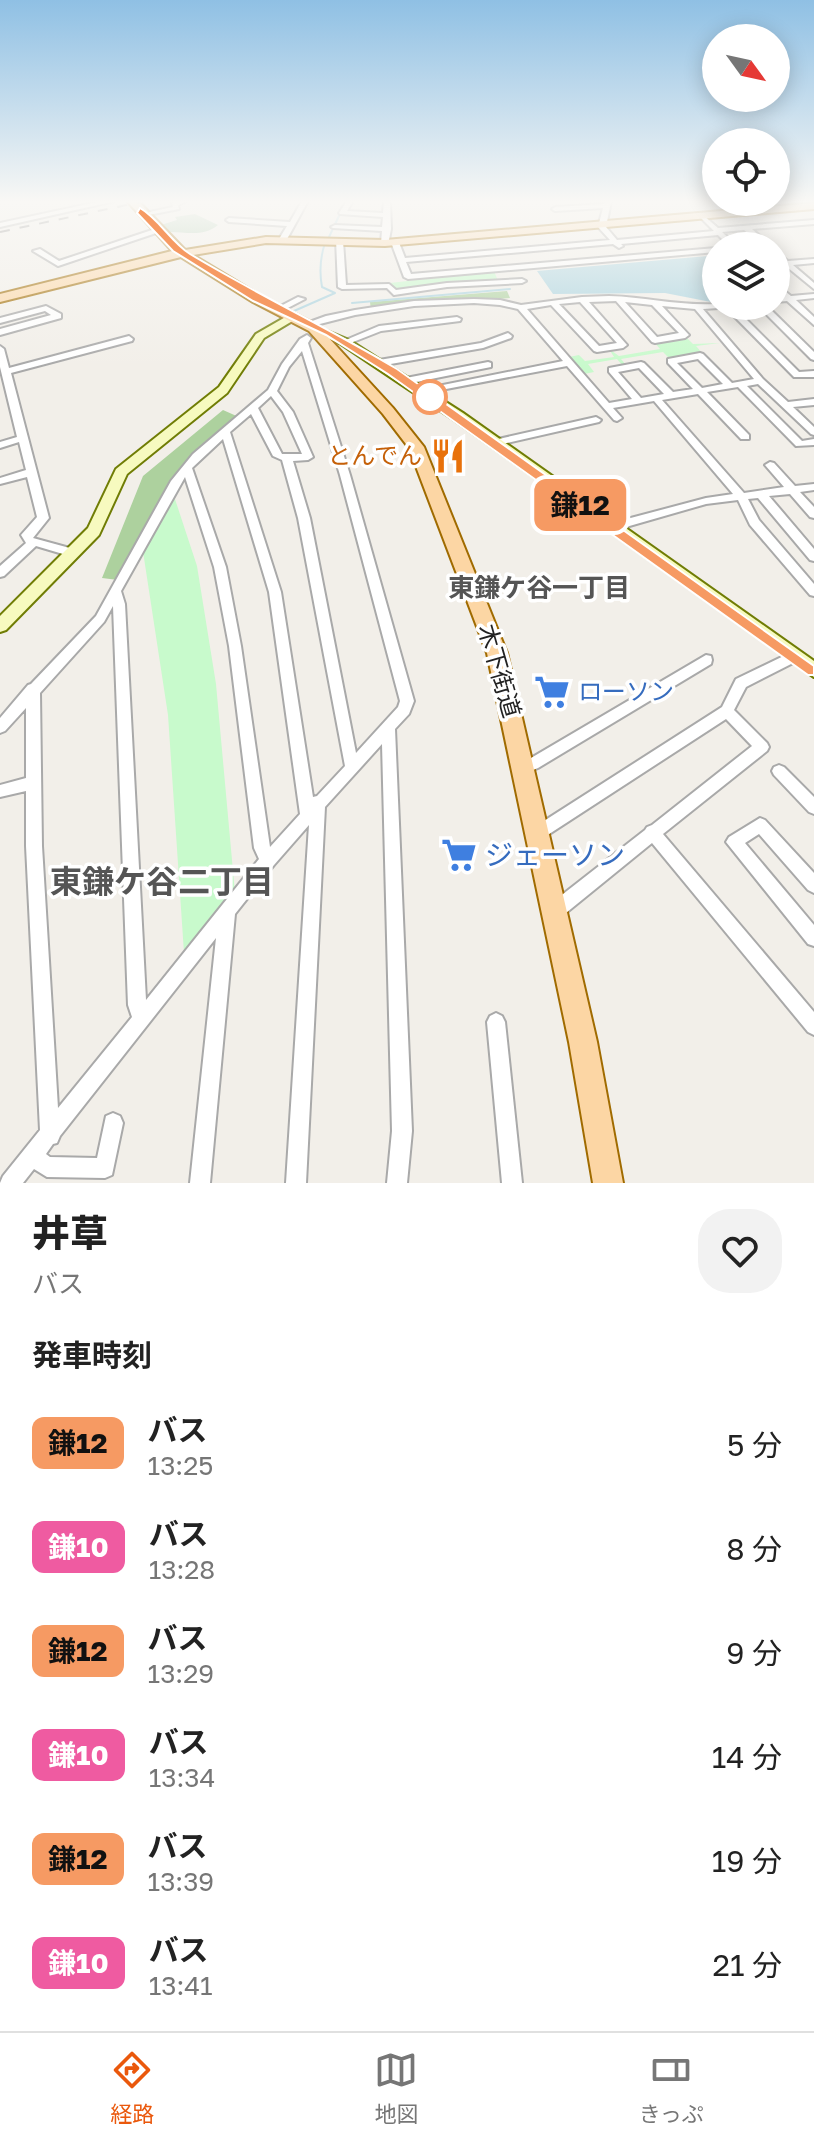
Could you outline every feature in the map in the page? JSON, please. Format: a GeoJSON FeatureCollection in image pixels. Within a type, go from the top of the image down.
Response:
{"type":"FeatureCollection","features":[{"type":"Feature","properties":{"kind":"main road"},"geometry":{"type":"LineString","coordinates":[[0,298],[170,256]]}},
{"type":"Feature","properties":{"kind":"main road","name":"木下街道"},"geometry":{"type":"LineString","coordinates":[[188,256],[293,317],[310,331],[388,411],[416,447],[497,653],[555,911],[608,1183]]}},
{"type":"Feature","properties":{"kind":"street"},"geometry":{"type":"LineString","coordinates":[[45,256],[58,264],[82,256]]}},
{"type":"Feature","properties":{"kind":"street"},"geometry":{"type":"LineString","coordinates":[[335,256],[342,287],[389,286],[394,293],[506,285],[522,281]]}},
{"type":"Feature","properties":{"kind":"street"},"geometry":{"type":"LineString","coordinates":[[399,256],[408,277],[648,256]]}},
{"type":"Feature","properties":{"kind":"street"},"geometry":{"type":"LineString","coordinates":[[402,260],[448,256]]}},
{"type":"Feature","properties":{"kind":"street"},"geometry":{"type":"LineString","coordinates":[[513,256],[520,267]]}},
{"type":"Feature","properties":{"kind":"street"},"geometry":{"type":"LineString","coordinates":[[790,263],[814,261]]}},
{"type":"Feature","properties":{"kind":"street"},"geometry":{"type":"LineString","coordinates":[[790,266],[814,287]]}},
{"type":"Feature","properties":{"kind":"street"},"geometry":{"type":"LineString","coordinates":[[499,269],[506,285]]}},
{"type":"Feature","properties":{"kind":"street"},"geometry":{"type":"LineString","coordinates":[[790,298],[814,296]]}},
{"type":"Feature","properties":{"kind":"street"},"geometry":{"type":"LineString","coordinates":[[277,310],[301,299]]}},
{"type":"Feature","properties":{"kind":"street"},"geometry":{"type":"LineString","coordinates":[[553,303],[597,349],[623,345],[582,299]]}},
{"type":"Feature","properties":{"kind":"street"},"geometry":{"type":"LineString","coordinates":[[0,727],[100,619],[149,526],[187,467],[272,391],[310,331],[357,311],[480,301],[498,300],[521,307],[582,299],[618,299],[702,308]]}},
{"type":"Feature","properties":{"kind":"street"},"geometry":{"type":"LineString","coordinates":[[618,299],[655,340],[685,335],[653,301]]}},
{"type":"Feature","properties":{"kind":"street"},"geometry":{"type":"LineString","coordinates":[[790,299],[814,322]]}},
{"type":"Feature","properties":{"kind":"street"},"geometry":{"type":"LineString","coordinates":[[480,301],[489,316]]}},
{"type":"Feature","properties":{"kind":"street"},"geometry":{"type":"LineString","coordinates":[[521,307],[617,418]]}},
{"type":"Feature","properties":{"kind":"street"},"geometry":{"type":"LineString","coordinates":[[0,321],[46,308],[58,316],[0,332]]}},
{"type":"Feature","properties":{"kind":"street"},"geometry":{"type":"LineString","coordinates":[[698,308],[760,381],[814,432]]}},
{"type":"Feature","properties":{"kind":"street"},"geometry":{"type":"LineString","coordinates":[[0,626],[94,531],[121,472],[223,390],[256,339],[293,317]]}},
{"type":"Feature","properties":{"kind":"street"},"geometry":{"type":"LineString","coordinates":[[345,342],[379,329],[457,319]]}},
{"type":"Feature","properties":{"kind":"street"},"geometry":{"type":"LineString","coordinates":[[742,320],[797,375],[814,374]]}},
{"type":"Feature","properties":{"kind":"street"},"geometry":{"type":"LineString","coordinates":[[776,320],[814,357]]}},
{"type":"Feature","properties":{"kind":"street"},"geometry":{"type":"LineString","coordinates":[[310,331],[345,342],[423,392],[814,670]]}},
{"type":"Feature","properties":{"kind":"street"},"geometry":{"type":"LineString","coordinates":[[10,1183],[268,860],[351,764],[404,710],[407,701],[345,475],[310,331]]}},
{"type":"Feature","properties":{"kind":"street"},"geometry":{"type":"LineString","coordinates":[[379,363],[483,345],[508,336]]}},
{"type":"Feature","properties":{"kind":"street"},"geometry":{"type":"LineString","coordinates":[[6,372],[129,339]]}},
{"type":"Feature","properties":{"kind":"street"},"geometry":{"type":"LineString","coordinates":[[0,349],[43,518],[27,535],[28,540],[73,553]]}},
{"type":"Feature","properties":{"kind":"street"},"geometry":{"type":"LineString","coordinates":[[745,437],[671,361],[700,356],[800,444],[814,442]]}},
{"type":"Feature","properties":{"kind":"street"},"geometry":{"type":"LineString","coordinates":[[423,392],[568,363]]}},
{"type":"Feature","properties":{"kind":"street"},"geometry":{"type":"LineString","coordinates":[[406,381],[488,365]]}},
{"type":"Feature","properties":{"kind":"street"},"geometry":{"type":"LineString","coordinates":[[638,400],[612,370],[641,365],[670,395]]}},
{"type":"Feature","properties":{"kind":"street"},"geometry":{"type":"LineString","coordinates":[[606,406],[760,381]]}},
{"type":"Feature","properties":{"kind":"street"},"geometry":{"type":"LineString","coordinates":[[254,410],[278,456],[308,457],[288,412],[272,391]]}},
{"type":"Feature","properties":{"kind":"street"},"geometry":{"type":"LineString","coordinates":[[656,398],[741,496],[754,522],[814,592]]}},
{"type":"Feature","properties":{"kind":"street"},"geometry":{"type":"LineString","coordinates":[[786,405],[814,402]]}},
{"type":"Feature","properties":{"kind":"street"},"geometry":{"type":"LineString","coordinates":[[494,443],[596,420]]}},
{"type":"Feature","properties":{"kind":"street"},"geometry":{"type":"LineString","coordinates":[[226,433],[275,592],[313,808],[296,1183]]}},
{"type":"Feature","properties":{"kind":"street"},"geometry":{"type":"LineString","coordinates":[[0,445],[23,438]]}},
{"type":"Feature","properties":{"kind":"street"},"geometry":{"type":"LineString","coordinates":[[287,458],[304,518],[351,764]]}},
{"type":"Feature","properties":{"kind":"street"},"geometry":{"type":"LineString","coordinates":[[770,465],[814,514]]}},
{"type":"Feature","properties":{"kind":"street"},"geometry":{"type":"LineString","coordinates":[[187,467],[220,567],[235,646],[262,848],[268,860]]}},
{"type":"Feature","properties":{"kind":"street"},"geometry":{"type":"LineString","coordinates":[[0,481],[32,472]]}},
{"type":"Feature","properties":{"kind":"street"},"geometry":{"type":"LineString","coordinates":[[612,527],[706,501],[814,487]]}},
{"type":"Feature","properties":{"kind":"street"},"geometry":{"type":"LineString","coordinates":[[762,495],[814,557]]}},
{"type":"Feature","properties":{"kind":"street"},"geometry":{"type":"LineString","coordinates":[[0,573],[34,542]]}},
{"type":"Feature","properties":{"kind":"street"},"geometry":{"type":"LineString","coordinates":[[116,593],[119,604],[137,1005],[141,1018]]}},
{"type":"Feature","properties":{"kind":"street"},"geometry":{"type":"LineString","coordinates":[[538,833],[727,711],[741,683],[794,656]]}},
{"type":"Feature","properties":{"kind":"street"},"geometry":{"type":"LineString","coordinates":[[523,764],[533,764],[706,660]]}},
{"type":"Feature","properties":{"kind":"street"},"geometry":{"type":"LineString","coordinates":[[33,689],[37,906],[50,1136]]}},
{"type":"Feature","properties":{"kind":"street"},"geometry":{"type":"LineString","coordinates":[[555,911],[762,747],[727,711]]}},
{"type":"Feature","properties":{"kind":"street"},"geometry":{"type":"LineString","coordinates":[[388,727],[401,1084],[397,1183]]}},
{"type":"Feature","properties":{"kind":"street"},"geometry":{"type":"LineString","coordinates":[[779,771],[814,807]]}},
{"type":"Feature","properties":{"kind":"street"},"geometry":{"type":"LineString","coordinates":[[0,791],[34,783]]}},
{"type":"Feature","properties":{"kind":"street"},"geometry":{"type":"LineString","coordinates":[[814,885],[760,825],[734,842],[814,938]]}},
{"type":"Feature","properties":{"kind":"street"},"geometry":{"type":"LineString","coordinates":[[652,832],[814,1026]]}},
{"type":"Feature","properties":{"kind":"street"},"geometry":{"type":"LineString","coordinates":[[200,1183],[227,911]]}},
{"type":"Feature","properties":{"kind":"street"},"geometry":{"type":"LineString","coordinates":[[496,1022],[512,1183]]}},
{"type":"Feature","properties":{"kind":"street"},"geometry":{"type":"LineString","coordinates":[[32,1156],[60,1176],[105,1168],[113,1123]]}},
{"type":"Feature","properties":{"kind":"green space"},"geometry":{"type":"Polygon","coordinates":[[[494,271],[498,281],[395,291],[390,283],[494,271]]]}},
{"type":"Feature","properties":{"kind":"green space"},"geometry":{"type":"Polygon","coordinates":[[[507,291],[510,298],[371,310],[370,302],[507,291]]]}},
{"type":"Feature","properties":{"kind":"green space"},"geometry":{"type":"Polygon","coordinates":[[[687,338],[693,344],[720,343],[696,346],[702,353],[670,359],[663,352],[621,359],[626,365],[623,366],[617,359],[588,364],[594,372],[584,374],[569,357],[579,355],[585,361],[614,357],[609,349],[619,356],[660,349],[655,343],[687,338]]]}},
{"type":"Feature","properties":{"kind":"green space"},"geometry":{"type":"Polygon","coordinates":[[[223,410],[241,418],[194,457],[118,580],[102,578],[143,476],[223,410]]]}},
{"type":"Feature","properties":{"kind":"green space"},"geometry":{"type":"Polygon","coordinates":[[[172,490],[197,566],[216,684],[235,893],[184,953],[168,715],[142,545],[172,490]]]}},
{"type":"Feature","properties":{"kind":"water"},"geometry":{"type":"Polygon","coordinates":[[[702,257],[702,300],[665,293],[553,294],[537,271],[702,257]]]}},
{"type":"Feature","properties":{"kind":"waterway"},"geometry":{"type":"LineString","coordinates":[[294,311],[335,293],[322,287],[322,256]]}},
{"type":"Feature","properties":{"kind":"waterway"},"geometry":{"type":"LineString","coordinates":[[352,303],[510,289]]}},
{"type":"Feature","properties":{"kind":"bus line","name":"鎌12"},"geometry":{"type":"LineString","coordinates":[[188,256],[266,305],[330,333],[393,371],[814,670]]}},
{"type":"Feature","properties":{"kind":"place","name":"とんでん"},"geometry":{"type":"Point","coordinates":[448,456]}},
{"type":"Feature","properties":{"kind":"place","name":"ローソン"},"geometry":{"type":"Point","coordinates":[552,692]}},
{"type":"Feature","properties":{"kind":"place","name":"ジェーソン"},"geometry":{"type":"Point","coordinates":[459,855]}},
{"type":"Feature","properties":{"kind":"district","name":"東鎌ケ谷一丁目"},"geometry":{"type":"Point","coordinates":[539,588]}},
{"type":"Feature","properties":{"kind":"district","name":"東鎌ケ谷二丁目"},"geometry":{"type":"Point","coordinates":[162,882]}}]}
